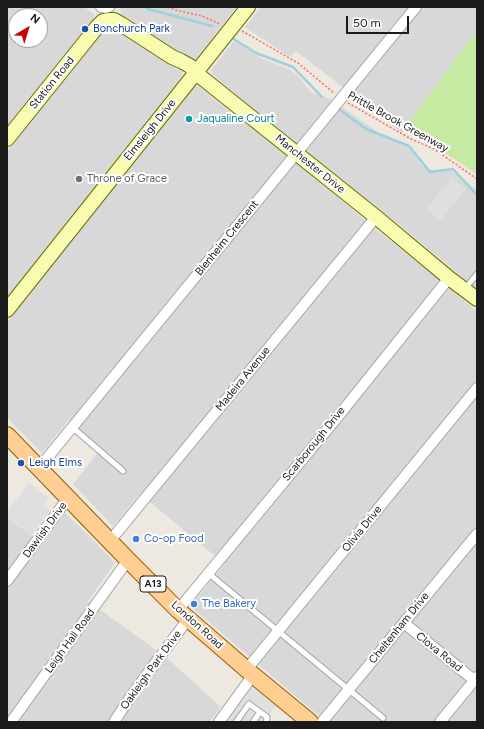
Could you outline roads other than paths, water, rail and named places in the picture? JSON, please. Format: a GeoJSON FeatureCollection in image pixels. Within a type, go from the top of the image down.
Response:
{"type":"FeatureCollection","features":[{"type":"Feature","properties":{"kind":"main road","name":"London Road"},"geometry":{"type":"LineString","coordinates":[[7,435],[128,560],[183,614],[310,722]]}},
{"type":"Feature","properties":{"kind":"street"},"geometry":{"type":"LineString","coordinates":[[101,7],[109,7]]}},
{"type":"Feature","properties":{"kind":"street","name":"Elmsleigh Drive"},"geometry":{"type":"LineString","coordinates":[[7,310],[248,7]]}},
{"type":"Feature","properties":{"kind":"street","name":"Blenheim Crescent"},"geometry":{"type":"LineString","coordinates":[[39,468],[296,154],[340,98],[416,7]]}},
{"type":"Feature","properties":{"kind":"street","name":"Manchester Drive"},"geometry":{"type":"LineString","coordinates":[[97,27],[103,22],[114,20],[172,57],[190,66],[196,73],[477,300]]}},
{"type":"Feature","properties":{"kind":"street","name":"Station Road"},"geometry":{"type":"LineString","coordinates":[[7,139],[97,27]]}},
{"type":"Feature","properties":{"kind":"street","name":"Madeira Avenue"},"geometry":{"type":"LineString","coordinates":[[110,541],[376,217]]}},
{"type":"Feature","properties":{"kind":"street","name":"Scarborough Drive"},"geometry":{"type":"LineString","coordinates":[[183,614],[208,573],[449,278]]}},
{"type":"Feature","properties":{"kind":"street","name":"Olivia Drive"},"geometry":{"type":"LineString","coordinates":[[219,722],[278,631],[477,388]]}},
{"type":"Feature","properties":{"kind":"street","name":"Dawlish Drive"},"geometry":{"type":"LineString","coordinates":[[7,581],[68,498]]}},
{"type":"Feature","properties":{"kind":"street","name":"Cheltenham Drive"},"geometry":{"type":"LineString","coordinates":[[322,722],[477,534]]}},
{"type":"Feature","properties":{"kind":"street","name":"Leigh Hall Road"},"geometry":{"type":"LineString","coordinates":[[11,722],[128,560]]}},
{"type":"Feature","properties":{"kind":"street","name":"Oakleigh Park Drive"},"geometry":{"type":"LineString","coordinates":[[114,722],[183,614]]}},
{"type":"Feature","properties":{"kind":"street","name":"Clova Road"},"geometry":{"type":"LineString","coordinates":[[404,623],[476,678]]}},
{"type":"Feature","properties":{"kind":"street"},"geometry":{"type":"LineString","coordinates":[[440,722],[476,678]]}},
{"type":"Feature","properties":{"kind":"lane"},"geometry":{"type":"LineString","coordinates":[[464,290],[477,274]]}},
{"type":"Feature","properties":{"kind":"lane"},"geometry":{"type":"LineString","coordinates":[[72,427],[123,471]]}},
{"type":"Feature","properties":{"kind":"lane"},"geometry":{"type":"LineString","coordinates":[[208,573],[383,718]]}},
{"type":"Feature","properties":{"kind":"lane"},"geometry":{"type":"LineString","coordinates":[[236,722],[249,704],[267,717],[266,722]]}},
{"type":"Feature","properties":{"kind":"lane"},"geometry":{"type":"LineString","coordinates":[[252,722],[260,712]]}},
{"type":"Feature","properties":{"kind":"waterway"},"geometry":{"type":"LineString","coordinates":[[145,7],[212,26]]}},
{"type":"Feature","properties":{"kind":"waterway"},"geometry":{"type":"LineString","coordinates":[[232,38],[256,53],[293,67],[322,97]]}},
{"type":"Feature","properties":{"kind":"waterway"},"geometry":{"type":"LineString","coordinates":[[339,109],[366,129],[409,146],[430,172],[453,169],[477,194]]}},
{"type":"Feature","properties":{"kind":"place","name":"Bonchurch Park"},"geometry":{"type":"Point","coordinates":[85,29]}},
{"type":"Feature","properties":{"kind":"place","name":"Jaqualine Court"},"geometry":{"type":"Point","coordinates":[189,119]}},
{"type":"Feature","properties":{"kind":"place","name":"Throne of Grace"},"geometry":{"type":"Point","coordinates":[79,179]}},
{"type":"Feature","properties":{"kind":"place","name":"Leigh Elms"},"geometry":{"type":"Point","coordinates":[21,463]}},
{"type":"Feature","properties":{"kind":"place","name":"Co-op Food"},"geometry":{"type":"Point","coordinates":[136,539]}},
{"type":"Feature","properties":{"kind":"place","name":"The Bakery"},"geometry":{"type":"Point","coordinates":[194,604]}}]}
